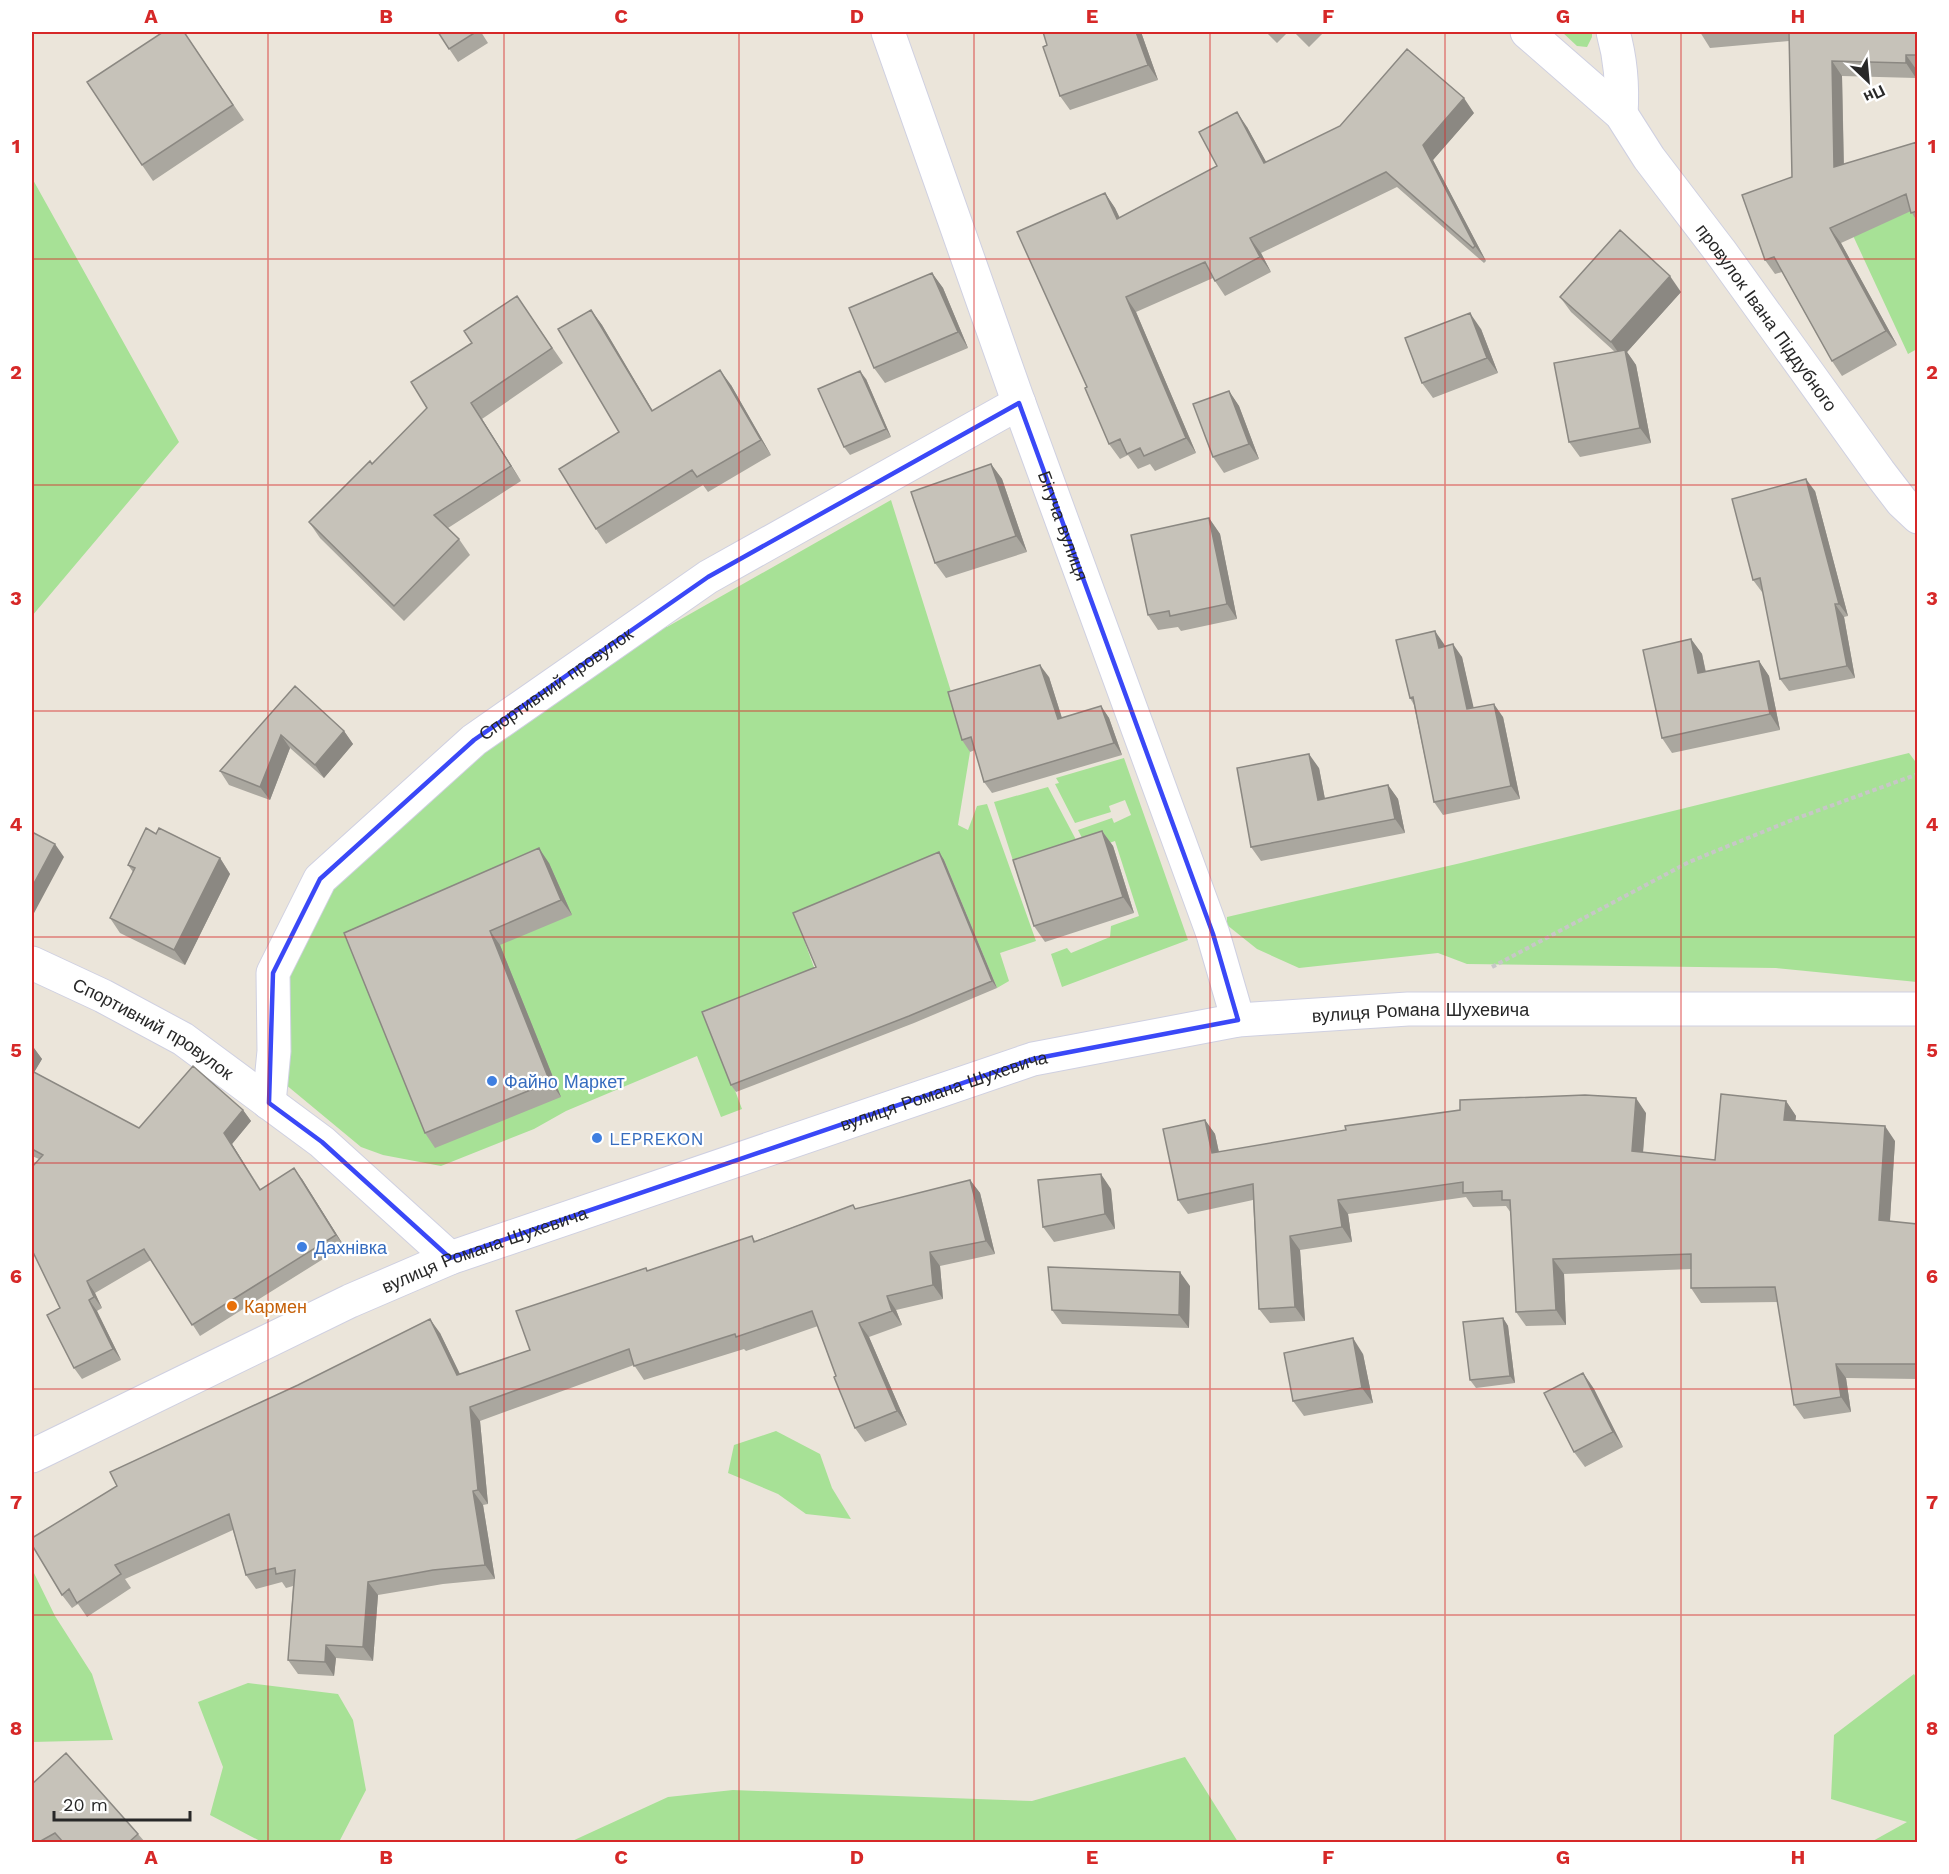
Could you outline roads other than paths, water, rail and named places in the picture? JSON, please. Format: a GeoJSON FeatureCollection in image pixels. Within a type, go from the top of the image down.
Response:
{"type":"FeatureCollection","features":[{"type":"Feature","properties":{"kind":"street","name":"Бігуча вулиця"},"geometry":{"type":"LineString","coordinates":[[888,32],[1019,403],[1209,923],[1238,1020]]}},
{"type":"Feature","properties":{"kind":"street","name":"провулок Івана Піддубного"},"geometry":{"type":"LineString","coordinates":[[1527,32],[1621,114],[1649,158],[1891,488],[1917,517]]}},
{"type":"Feature","properties":{"kind":"street"},"geometry":{"type":"LineString","coordinates":[[1612,32],[1621,65],[1623,87],[1621,114]]}},
{"type":"Feature","properties":{"kind":"street","name":"Спортивний провулок"},"geometry":{"type":"LineString","coordinates":[[269,1103],[274,1051],[273,973],[320,879],[474,740],[708,577],[1019,403]]}},
{"type":"Feature","properties":{"kind":"street","name":"Спортивний провулок"},"geometry":{"type":"LineString","coordinates":[[32,963],[103,996],[183,1039],[322,1142],[450,1258]]}},
{"type":"Feature","properties":{"kind":"street","name":"вулиця Романа Шухевича"},"geometry":{"type":"LineString","coordinates":[[32,1456],[350,1301],[450,1258],[1033,1059],[1238,1020],[1408,1009],[1917,1009]]}},
{"type":"Feature","properties":{"kind":"place","name":"Файно Маркет"},"geometry":{"type":"Point","coordinates":[492,1081]}},
{"type":"Feature","properties":{"kind":"place","name":"LEPREKON"},"geometry":{"type":"Point","coordinates":[597,1138]}},
{"type":"Feature","properties":{"kind":"place","name":"Дахнівка"},"geometry":{"type":"Point","coordinates":[302,1247]}},
{"type":"Feature","properties":{"kind":"place","name":"Кармен"},"geometry":{"type":"Point","coordinates":[232,1306]}}]}
